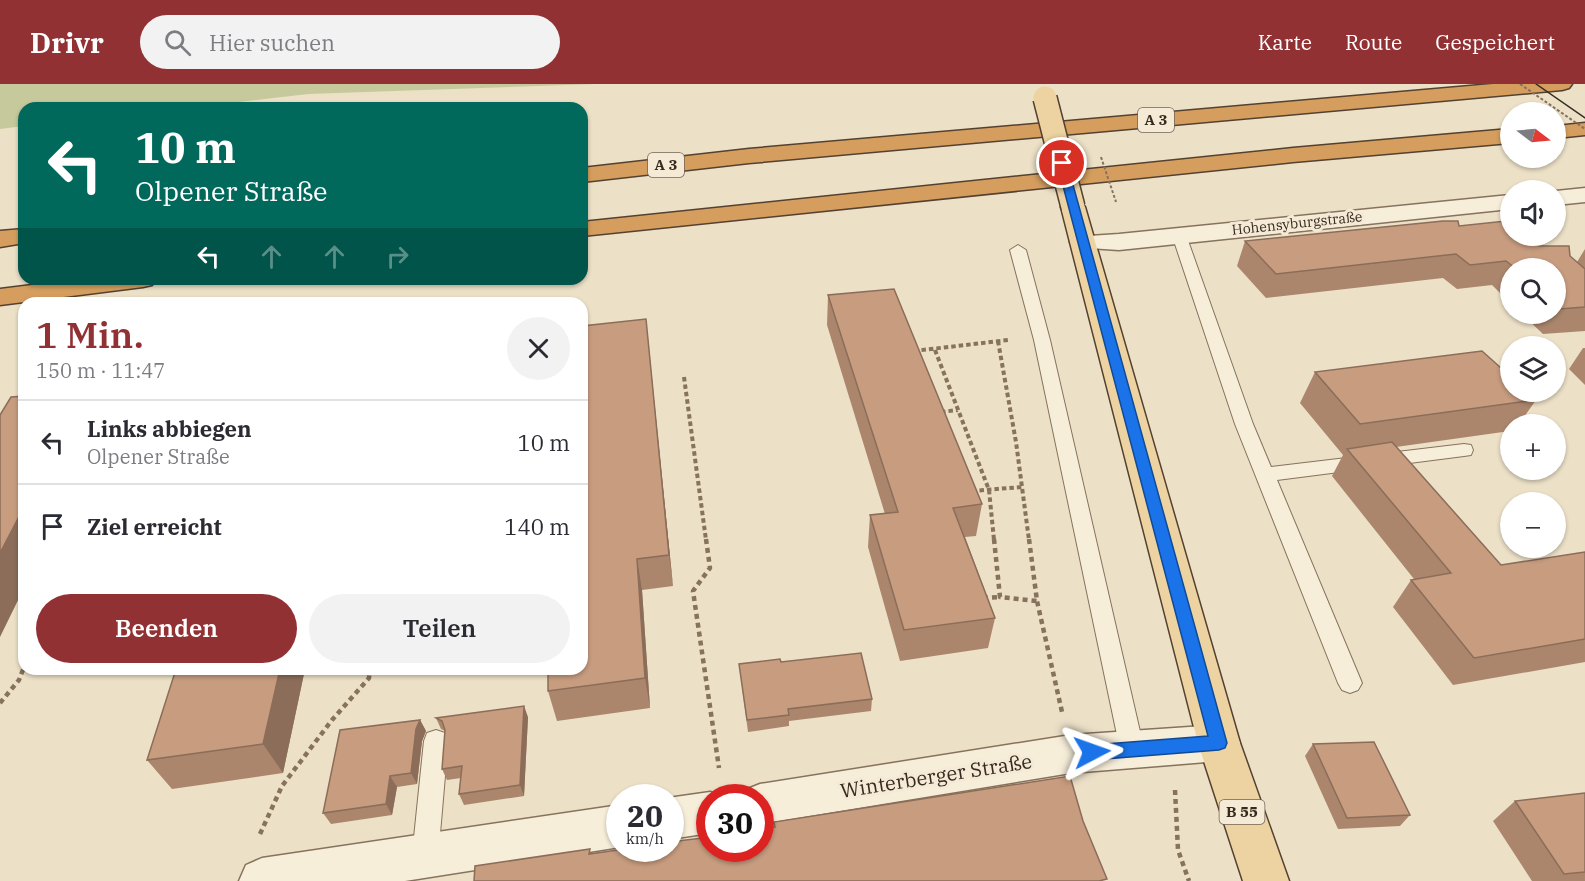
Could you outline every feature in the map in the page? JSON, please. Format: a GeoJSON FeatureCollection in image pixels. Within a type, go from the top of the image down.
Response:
{"type":"FeatureCollection","features":[{"type":"Feature","properties":{"kind":"highway","name":"A 3"},"geometry":{"type":"LineString","coordinates":[[588,174],[749,156],[1562,84]]}},
{"type":"Feature","properties":{"kind":"highway"},"geometry":{"type":"LineString","coordinates":[[1566,131],[1585,129]]}},
{"type":"Feature","properties":{"kind":"highway"},"geometry":{"type":"LineString","coordinates":[[588,228],[1246,160],[1500,137]]}},
{"type":"Feature","properties":{"kind":"highway"},"geometry":{"type":"LineString","coordinates":[[0,239],[18,237]]}},
{"type":"Feature","properties":{"kind":"highway"},"geometry":{"type":"LineString","coordinates":[[0,297],[95,285]]}},
{"type":"Feature","properties":{"kind":"main road","name":"B 55"},"geometry":{"type":"LineString","coordinates":[[1043,91],[1219,743],[1266,881]]}},
{"type":"Feature","properties":{"kind":"street"},"geometry":{"type":"LineString","coordinates":[[1566,197],[1585,195]]}},
{"type":"Feature","properties":{"kind":"street","name":"Hohensyburgstraße"},"geometry":{"type":"LineString","coordinates":[[1083,242],[1119,242],[1500,203]]}},
{"type":"Feature","properties":{"kind":"street"},"geometry":{"type":"LineString","coordinates":[[1484,204],[1500,218]]}},
{"type":"Feature","properties":{"kind":"street","name":"Winterberger Straße"},"geometry":{"type":"LineString","coordinates":[[774,802],[1071,754],[1219,743]]}},
{"type":"Feature","properties":{"kind":"street"},"geometry":{"type":"LineString","coordinates":[[262,881],[606,828]]}},
{"type":"Feature","properties":{"kind":"lane"},"geometry":{"type":"LineString","coordinates":[[1179,235],[1244,424],[1350,683]]}},
{"type":"Feature","properties":{"kind":"lane"},"geometry":{"type":"LineString","coordinates":[[1018,250],[1042,340],[1132,749]]}},
{"type":"Feature","properties":{"kind":"lane"},"geometry":{"type":"LineString","coordinates":[[1264,475],[1464,450]]}},
{"type":"Feature","properties":{"kind":"lane"},"geometry":{"type":"LineString","coordinates":[[425,857],[436,741]]}},
{"type":"Feature","properties":{"kind":"path"},"geometry":{"type":"LineString","coordinates":[[1520,84],[1585,129]]}},
{"type":"Feature","properties":{"kind":"path"},"geometry":{"type":"LineString","coordinates":[[904,352],[998,341],[1042,340]]}},
{"type":"Feature","properties":{"kind":"path"},"geometry":{"type":"LineString","coordinates":[[998,341],[1022,487],[1037,601],[1071,754]]}},
{"type":"Feature","properties":{"kind":"path"},"geometry":{"type":"LineString","coordinates":[[935,350],[989,490],[1000,597]]}},
{"type":"Feature","properties":{"kind":"path"},"geometry":{"type":"LineString","coordinates":[[684,376],[710,568],[693,591],[714,784]]}},
{"type":"Feature","properties":{"kind":"path"},"geometry":{"type":"LineString","coordinates":[[938,412],[958,410]]}},
{"type":"Feature","properties":{"kind":"path"},"geometry":{"type":"LineString","coordinates":[[969,492],[1022,487]]}},
{"type":"Feature","properties":{"kind":"path"},"geometry":{"type":"LineString","coordinates":[[980,598],[1000,597],[1037,601]]}},
{"type":"Feature","properties":{"kind":"path"},"geometry":{"type":"LineString","coordinates":[[0,703],[20,675]]}},
{"type":"Feature","properties":{"kind":"path"},"geometry":{"type":"LineString","coordinates":[[259,836],[282,786],[369,675]]}},
{"type":"Feature","properties":{"kind":"green space"},"geometry":{"type":"Polygon","coordinates":[[[0,84],[596,84],[308,94],[238,102],[18,102],[18,127],[0,129],[0,84]]]}},
{"type":"Feature","properties":{"kind":"building"},"geometry":{"type":"Polygon","coordinates":[[[1443,221],[1458,221],[1459,226],[1500,222],[1500,246],[1569,246],[1570,256],[1585,269],[1585,307],[1566,308],[1566,258],[1500,258],[1500,262],[1470,265],[1456,254],[1276,274],[1245,241],[1443,221]]]}},
{"type":"Feature","properties":{"kind":"building"},"geometry":{"type":"Polygon","coordinates":[[[894,289],[982,504],[953,508],[995,618],[904,630],[870,515],[898,512],[828,295],[894,289]]]}},
{"type":"Feature","properties":{"kind":"building"},"geometry":{"type":"Polygon","coordinates":[[[646,319],[669,555],[637,559],[645,678],[548,691],[548,675],[588,675],[588,325],[646,319]]]}},
{"type":"Feature","properties":{"kind":"building"},"geometry":{"type":"Polygon","coordinates":[[[1482,351],[1500,367],[1500,402],[1521,402],[1360,424],[1315,372],[1482,351]]]}},
{"type":"Feature","properties":{"kind":"building"},"geometry":{"type":"Polygon","coordinates":[[[18,396],[18,518],[0,553],[0,415],[11,397],[18,396]]]}},
{"type":"Feature","properties":{"kind":"building"},"geometry":{"type":"Polygon","coordinates":[[[1392,442],[1501,565],[1546,558],[1566,558],[1566,555],[1585,552],[1585,639],[1474,658],[1411,580],[1451,573],[1347,449],[1392,442]]]}},
{"type":"Feature","properties":{"kind":"building"},"geometry":{"type":"Polygon","coordinates":[[[861,653],[872,699],[788,709],[789,715],[747,720],[739,664],[861,653]]]}},
{"type":"Feature","properties":{"kind":"building"},"geometry":{"type":"Polygon","coordinates":[[[174,675],[279,675],[263,744],[147,760],[174,675]]]}},
{"type":"Feature","properties":{"kind":"building"},"geometry":{"type":"Polygon","coordinates":[[[524,706],[520,785],[459,794],[462,766],[442,769],[445,730],[442,721],[436,718],[524,706]]]}},
{"type":"Feature","properties":{"kind":"building"},"geometry":{"type":"Polygon","coordinates":[[[420,720],[416,729],[411,773],[390,776],[386,804],[323,813],[340,730],[420,720]]]}},
{"type":"Feature","properties":{"kind":"building"},"geometry":{"type":"Polygon","coordinates":[[[1374,742],[1410,815],[1347,818],[1313,744],[1374,742]]]}},
{"type":"Feature","properties":{"kind":"building"},"geometry":{"type":"Polygon","coordinates":[[[1070,776],[1083,821],[1107,879],[1099,881],[474,881],[475,866],[590,849],[589,854],[606,852],[606,862],[684,862],[684,840],[696,839],[696,862],[774,862],[774,822],[1070,776]]]}},
{"type":"Feature","properties":{"kind":"building"},"geometry":{"type":"Polygon","coordinates":[[[1585,793],[1585,872],[1564,874],[1515,801],[1585,793]]]}},
{"type":"Feature","properties":{"kind":"tram line"},"geometry":{"type":"LineString","coordinates":[[1536,84],[1585,118]]}},
{"type":"Feature","properties":{"kind":"route"},"geometry":{"type":"LineString","coordinates":[[1062,163],[1219,743],[1092,752]]}}]}
